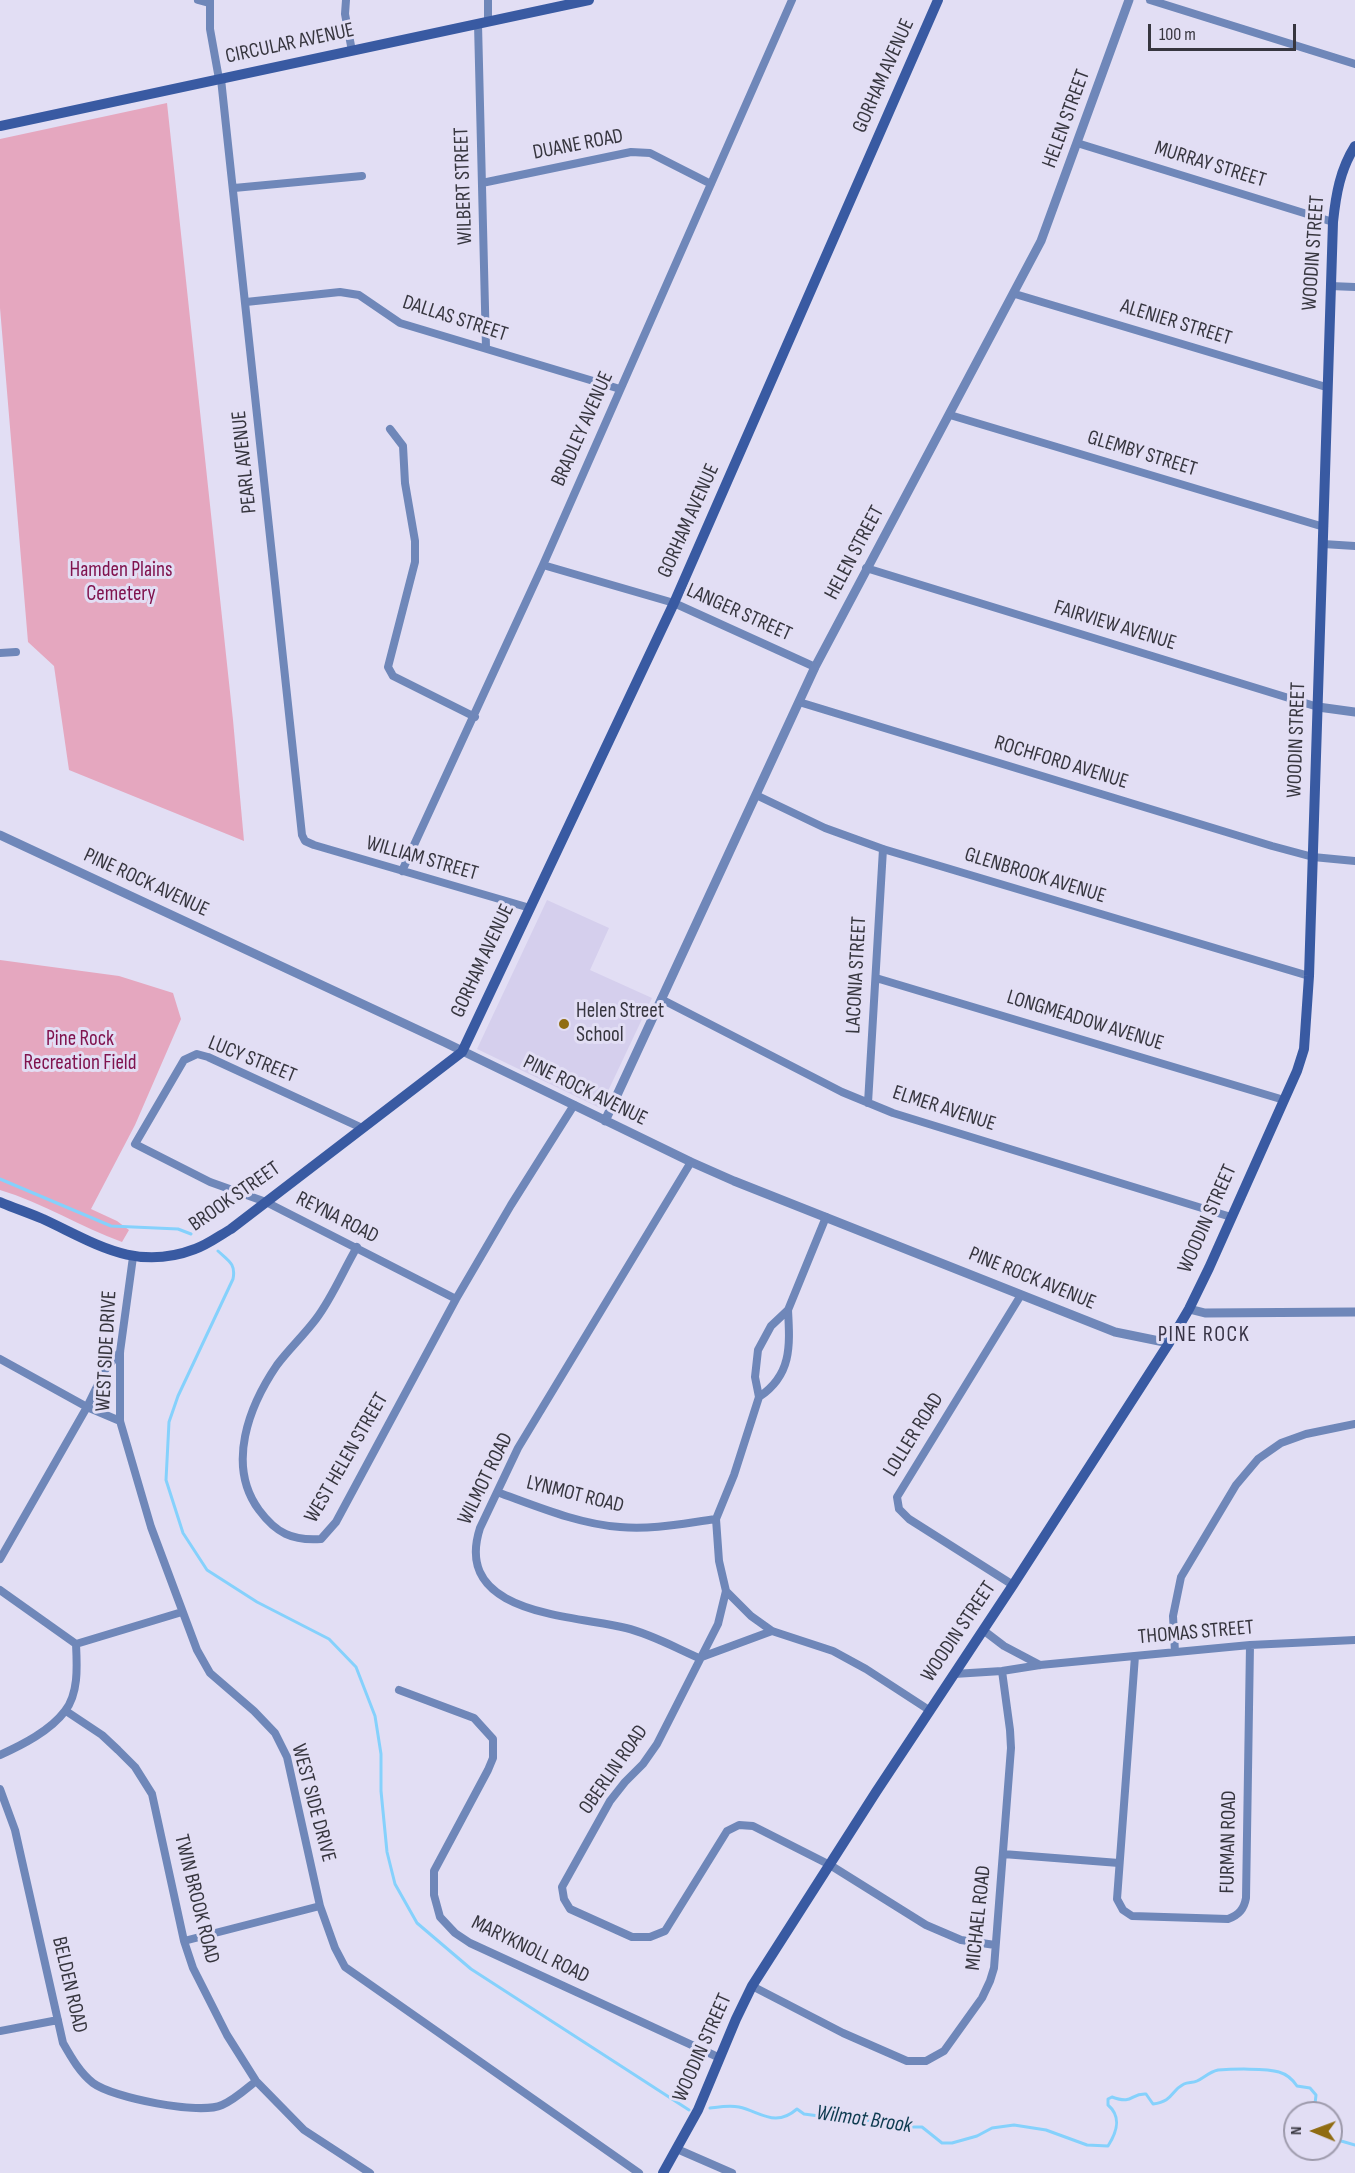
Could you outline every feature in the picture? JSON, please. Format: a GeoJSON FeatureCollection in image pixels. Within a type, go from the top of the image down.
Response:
{"type":"FeatureCollection","features":[{"type":"Feature","properties":{"kind":"main road","name":"CIRCULAR AVENUE"},"geometry":{"type":"LineString","coordinates":[[0,126],[589,0]]}},
{"type":"Feature","properties":{"kind":"main road","name":"GORHAM AVENUE"},"geometry":{"type":"LineString","coordinates":[[462,1052],[674,603],[938,0]]}},
{"type":"Feature","properties":{"kind":"main road","name":"WOODIN STREET"},"geometry":{"type":"LineString","coordinates":[[663,2173],[698,2110],[752,1986],[929,1710],[1013,1585],[1189,1309],[1298,1071],[1304,1048],[1309,976],[1333,222],[1341,174],[1355,146]]}},
{"type":"Feature","properties":{"kind":"main road","name":"BROOK STREET"},"geometry":{"type":"LineString","coordinates":[[0,1202],[42,1219],[97,1246],[133,1257],[163,1257],[196,1249],[231,1229],[462,1052]]}},
{"type":"Feature","properties":{"kind":"street"},"geometry":{"type":"LineString","coordinates":[[198,0],[209,2]]}},
{"type":"Feature","properties":{"kind":"street"},"geometry":{"type":"LineString","coordinates":[[346,0],[345,14],[352,51]]}},
{"type":"Feature","properties":{"kind":"street","name":"WILBERT STREET"},"geometry":{"type":"LineString","coordinates":[[486,348],[482,183],[483,23],[488,0]]}},
{"type":"Feature","properties":{"kind":"street","name":"BRADLEY AVENUE"},"geometry":{"type":"LineString","coordinates":[[402,871],[475,717],[792,0]]}},
{"type":"Feature","properties":{"kind":"street","name":"HELEN STREET"},"geometry":{"type":"LineString","coordinates":[[605,1121],[815,667],[1015,294],[1041,241],[1129,0]]}},
{"type":"Feature","properties":{"kind":"street"},"geometry":{"type":"LineString","coordinates":[[1150,0],[1355,64]]}},
{"type":"Feature","properties":{"kind":"street","name":"PEARL AVENUE"},"geometry":{"type":"LineString","coordinates":[[209,2],[210,29],[220,79],[234,188],[300,828],[305,841]]}},
{"type":"Feature","properties":{"kind":"street","name":"MURRAY STREET"},"geometry":{"type":"LineString","coordinates":[[1077,143],[1333,222]]}},
{"type":"Feature","properties":{"kind":"street","name":"DUANE ROAD"},"geometry":{"type":"LineString","coordinates":[[482,183],[631,152],[650,153],[711,184]]}},
{"type":"Feature","properties":{"kind":"street"},"geometry":{"type":"LineString","coordinates":[[234,188],[362,176]]}},
{"type":"Feature","properties":{"kind":"street"},"geometry":{"type":"LineString","coordinates":[[1330,286],[1355,287]]}},
{"type":"Feature","properties":{"kind":"street","name":"DALLAS STREET"},"geometry":{"type":"LineString","coordinates":[[246,303],[340,292],[359,295],[400,323],[620,389]]}},
{"type":"Feature","properties":{"kind":"street","name":"ALENIER STREET"},"geometry":{"type":"LineString","coordinates":[[1015,294],[1326,387]]}},
{"type":"Feature","properties":{"kind":"street","name":"GLEMBY STREET"},"geometry":{"type":"LineString","coordinates":[[950,415],[1324,527]]}},
{"type":"Feature","properties":{"kind":"street"},"geometry":{"type":"LineString","coordinates":[[390,429],[403,446],[405,483],[415,541],[415,562],[388,667],[393,676],[475,717]]}},
{"type":"Feature","properties":{"kind":"street"},"geometry":{"type":"LineString","coordinates":[[1323,543],[1355,546]]}},
{"type":"Feature","properties":{"kind":"street","name":"LANGER STREET"},"geometry":{"type":"LineString","coordinates":[[543,565],[674,603],[815,667]]}},
{"type":"Feature","properties":{"kind":"street","name":"FAIRVIEW AVENUE"},"geometry":{"type":"LineString","coordinates":[[867,568],[1318,707],[1355,712]]}},
{"type":"Feature","properties":{"kind":"street"},"geometry":{"type":"LineString","coordinates":[[0,653],[16,652]]}},
{"type":"Feature","properties":{"kind":"street","name":"ROCHFORD AVENUE"},"geometry":{"type":"LineString","coordinates":[[799,702],[1313,857],[1355,861]]}},
{"type":"Feature","properties":{"kind":"street","name":"GLENBROOK AVENUE"},"geometry":{"type":"LineString","coordinates":[[756,795],[825,828],[883,849],[1309,976]]}},
{"type":"Feature","properties":{"kind":"street","name":"PINE ROCK AVENUE"},"geometry":{"type":"LineString","coordinates":[[0,835],[444,1042],[691,1162],[1115,1332],[1169,1343]]}},
{"type":"Feature","properties":{"kind":"street","name":"WILLIAM STREET"},"geometry":{"type":"LineString","coordinates":[[305,841],[530,908]]}},
{"type":"Feature","properties":{"kind":"street","name":"LACONIA STREET"},"geometry":{"type":"LineString","coordinates":[[868,1102],[883,849]]}},
{"type":"Feature","properties":{"kind":"street","name":"LONGMEADOW AVENUE"},"geometry":{"type":"LineString","coordinates":[[876,978],[1284,1100]]}},
{"type":"Feature","properties":{"kind":"street","name":"ELMER AVENUE"},"geometry":{"type":"LineString","coordinates":[[661,999],[842,1092],[893,1113],[1231,1217]]}},
{"type":"Feature","properties":{"kind":"street","name":"LUCY STREET"},"geometry":{"type":"LineString","coordinates":[[135,1144],[184,1060],[197,1054],[362,1128]]}},
{"type":"Feature","properties":{"kind":"street","name":"WEST HELEN STREET"},"geometry":{"type":"LineString","coordinates":[[357,1247],[316,1319],[278,1365],[257,1398],[246,1427],[243,1461],[250,1497],[266,1520],[285,1535],[305,1540],[321,1539],[336,1522],[456,1299],[511,1205],[574,1105]]}},
{"type":"Feature","properties":{"kind":"street","name":"REYNA ROAD"},"geometry":{"type":"LineString","coordinates":[[135,1144],[210,1182],[266,1202],[456,1299]]}},
{"type":"Feature","properties":{"kind":"street","name":"WILMOT ROAD"},"geometry":{"type":"LineString","coordinates":[[691,1162],[518,1448],[480,1528],[476,1539],[475,1558],[481,1577],[497,1594],[518,1604],[550,1615],[630,1629],[699,1658]]}},
{"type":"Feature","properties":{"kind":"street","name":"OBERLIN ROAD"},"geometry":{"type":"LineString","coordinates":[[826,1217],[788,1310],[771,1326],[758,1350],[755,1377],[759,1397],[734,1475],[716,1519],[719,1561],[726,1591],[718,1624],[657,1744],[643,1764],[610,1801],[562,1887],[564,1899],[570,1909],[632,1937],[650,1937],[665,1931],[727,1831],[740,1826],[753,1826],[830,1865],[926,1925],[961,1940],[995,1945]]}},
{"type":"Feature","properties":{"kind":"street","name":"WEST SIDE DRIVE"},"geometry":{"type":"LineString","coordinates":[[133,1257],[120,1352],[120,1421],[151,1527],[196,1650],[210,1673],[254,1711],[275,1733],[287,1757],[320,1906],[335,1948],[345,1967],[639,2173]]}},
{"type":"Feature","properties":{"kind":"street","name":"LOLLER ROAD"},"geometry":{"type":"LineString","coordinates":[[1013,1585],[909,1519],[899,1509],[897,1497],[1022,1294]]}},
{"type":"Feature","properties":{"kind":"street"},"geometry":{"type":"LineString","coordinates":[[1189,1309],[1204,1313],[1355,1312]]}},
{"type":"Feature","properties":{"kind":"street","name":"OBERLIN ROAD"},"geometry":{"type":"LineString","coordinates":[[759,1397],[774,1388],[786,1364],[790,1342],[788,1310]]}},
{"type":"Feature","properties":{"kind":"street"},"geometry":{"type":"LineString","coordinates":[[0,1559],[87,1407],[105,1370],[120,1352]]}},
{"type":"Feature","properties":{"kind":"street"},"geometry":{"type":"LineString","coordinates":[[0,1359],[87,1407],[120,1421]]}},
{"type":"Feature","properties":{"kind":"street"},"geometry":{"type":"LineString","coordinates":[[1175,1652],[1173,1616],[1180,1577],[1236,1485],[1258,1459],[1281,1443],[1306,1434],[1355,1424]]}},
{"type":"Feature","properties":{"kind":"street","name":"LYNMOT ROAD"},"geometry":{"type":"LineString","coordinates":[[497,1492],[587,1521],[620,1527],[659,1527],[716,1519]]}},
{"type":"Feature","properties":{"kind":"street"},"geometry":{"type":"LineString","coordinates":[[0,1590],[76,1644],[78,1667],[73,1693],[66,1711],[48,1727],[0,1755]]}},
{"type":"Feature","properties":{"kind":"street"},"geometry":{"type":"LineString","coordinates":[[726,1591],[751,1616],[772,1631],[833,1651],[866,1669],[929,1710]]}},
{"type":"Feature","properties":{"kind":"street"},"geometry":{"type":"LineString","coordinates":[[76,1644],[182,1612]]}},
{"type":"Feature","properties":{"kind":"street"},"geometry":{"type":"LineString","coordinates":[[983,1630],[1004,1646],[1040,1665]]}},
{"type":"Feature","properties":{"kind":"street"},"geometry":{"type":"LineString","coordinates":[[699,1658],[772,1631]]}},
{"type":"Feature","properties":{"kind":"street","name":"THOMAS STREET"},"geometry":{"type":"LineString","coordinates":[[954,1674],[1175,1652],[1355,1640]]}},
{"type":"Feature","properties":{"kind":"street","name":"FURMAN ROAD"},"geometry":{"type":"LineString","coordinates":[[1134,1656],[1117,1899],[1122,1911],[1132,1916],[1220,1920],[1236,1917],[1245,1906],[1250,1646]]}},
{"type":"Feature","properties":{"kind":"street","name":"MICHAEL ROAD"},"geometry":{"type":"LineString","coordinates":[[752,1986],[843,2033],[907,2061],[926,2061],[944,2051],[982,1998],[990,1981],[1004,1854],[1011,1748],[1002,1671]]}},
{"type":"Feature","properties":{"kind":"street","name":"MARYKNOLL ROAD"},"geometry":{"type":"LineString","coordinates":[[399,1690],[474,1718],[492,1738],[493,1758],[488,1770],[442,1852],[434,1871],[434,1896],[440,1917],[455,1933],[470,1943],[720,2058]]}},
{"type":"Feature","properties":{"kind":"street","name":"TWIN BROOK ROAD"},"geometry":{"type":"LineString","coordinates":[[66,1711],[102,1735],[118,1750],[135,1767],[152,1794],[184,1941],[202,1990],[256,2081],[304,2130],[370,2173]]}},
{"type":"Feature","properties":{"kind":"street","name":"BELDEN ROAD"},"geometry":{"type":"LineString","coordinates":[[0,1789],[15,1830],[63,2043],[77,2066],[94,2084],[117,2094],[170,2106],[207,2109],[223,2105],[256,2081]]}},
{"type":"Feature","properties":{"kind":"street"},"geometry":{"type":"LineString","coordinates":[[1004,1854],[1119,1863]]}},
{"type":"Feature","properties":{"kind":"street"},"geometry":{"type":"LineString","coordinates":[[184,1941],[320,1906]]}},
{"type":"Feature","properties":{"kind":"street"},"geometry":{"type":"LineString","coordinates":[[0,2031],[58,2020]]}},
{"type":"Feature","properties":{"kind":"street"},"geometry":{"type":"LineString","coordinates":[[677,2150],[732,2173]]}},
{"type":"Feature","properties":{"kind":"shaded area","name":"Helen Street School"},"geometry":{"type":"Polygon","coordinates":[[[547,900],[609,928],[590,970],[652,998],[600,1108],[477,1049],[547,900]]]}},
{"type":"Feature","properties":{"kind":"green space","name":"Hamden Plains Cemetery"},"geometry":{"type":"Polygon","coordinates":[[[167,103],[244,841],[69,770],[54,666],[28,642],[0,308],[0,139],[167,103]]]}},
{"type":"Feature","properties":{"kind":"green space","name":"Pine Rock Recreation Field"},"geometry":{"type":"Polygon","coordinates":[[[0,960],[119,976],[173,993],[181,1019],[135,1125],[91,1209],[117,1221],[129,1230],[122,1242],[0,1190],[0,960]]]}},
{"type":"Feature","properties":{"kind":"waterway","name":"Wilmot Brook"},"geometry":{"type":"LineString","coordinates":[[0,1179],[111,1226],[178,1229],[191,1234]]}},
{"type":"Feature","properties":{"kind":"waterway"},"geometry":{"type":"LineString","coordinates":[[218,1251],[232,1266],[233,1279],[178,1396],[169,1422],[166,1480],[183,1533],[207,1570],[257,1602],[329,1639],[356,1667],[375,1716],[381,1754],[381,1791],[387,1852],[395,1884],[417,1923],[471,1969],[689,2110]]}},
{"type":"Feature","properties":{"kind":"waterway","name":"Wilmot Brook"},"geometry":{"type":"LineString","coordinates":[[710,2108],[739,2107],[775,2118],[789,2115],[797,2109],[804,2114],[896,2123],[922,2127],[942,2143],[952,2143],[977,2136],[992,2128],[1014,2125],[1046,2130],[1087,2145],[1108,2146],[1117,2125],[1115,2114],[1108,2105],[1108,2099],[1112,2097],[1124,2100],[1146,2094],[1153,2104],[1160,2103],[1184,2084],[1197,2081],[1215,2071],[1249,2069],[1279,2072],[1289,2077],[1297,2086],[1310,2088],[1316,2095],[1315,2101]]}},
{"type":"Feature","properties":{"kind":"waterway","name":"Wilmot Brook"},"geometry":{"type":"LineString","coordinates":[[1343,2142],[1355,2145]]}},
{"type":"Feature","properties":{"kind":"place","name":"Helen Street School"},"geometry":{"type":"Point","coordinates":[564,1024]}},
{"type":"Feature","properties":{"kind":"district","name":"PINE ROCK"},"geometry":{"type":"Point","coordinates":[1204,1335]}}]}
